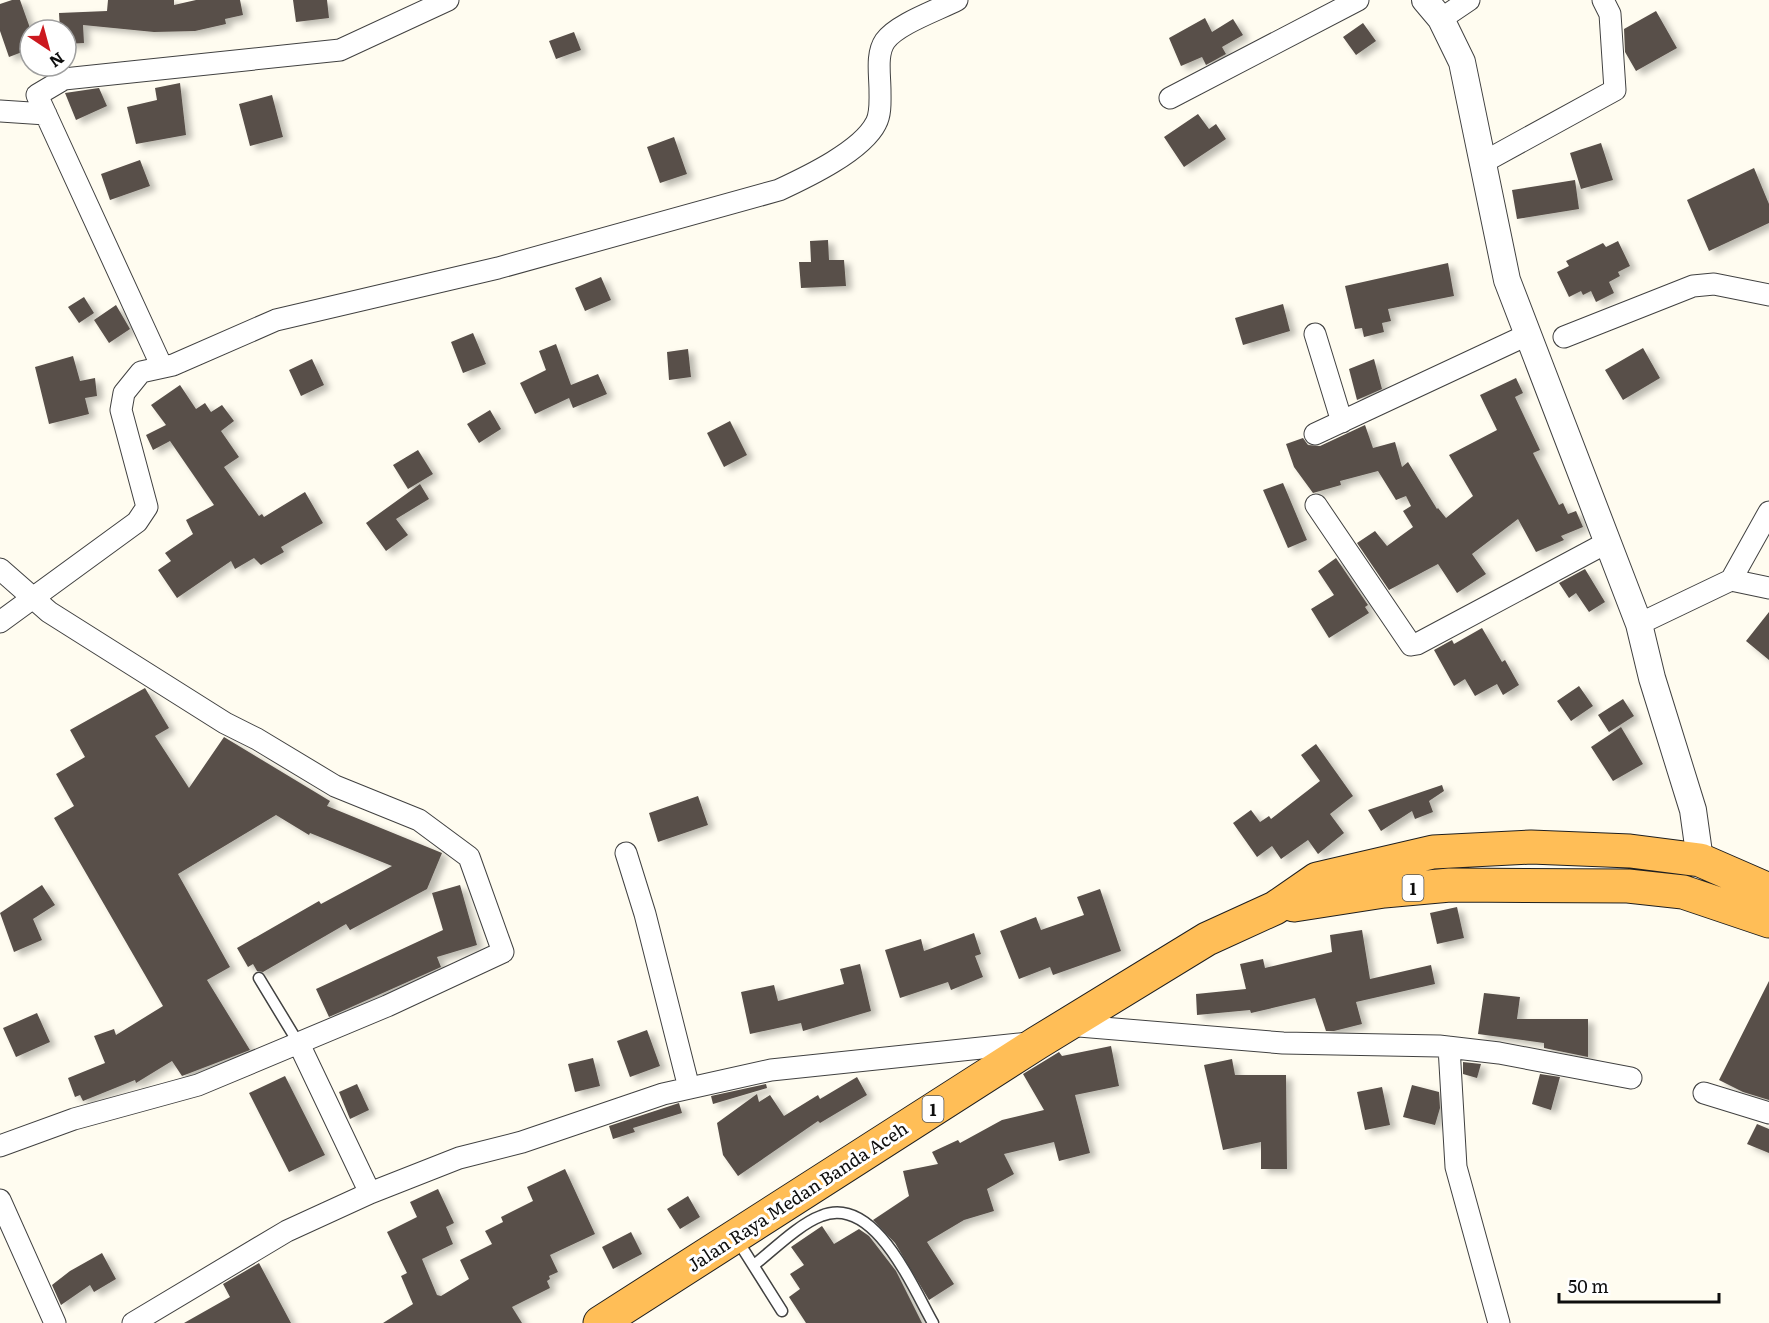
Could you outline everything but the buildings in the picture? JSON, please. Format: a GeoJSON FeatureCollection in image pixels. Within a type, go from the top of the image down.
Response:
{"type":"FeatureCollection","features":[{"type":"Feature","properties":{"kind":"highway","name":"Jalan Raya Medan Banda Aceh"},"geometry":{"type":"LineString","coordinates":[[600,1323],[1036,1042],[1207,939],[1275,908],[1317,879],[1433,852],[1531,847],[1630,851],[1700,860],[1769,890]]}},
{"type":"Feature","properties":{"kind":"highway","name":"Jalan Raya Medan Banda Aceh"},"geometry":{"type":"LineString","coordinates":[[1275,908],[1384,891],[1450,885],[1628,886],[1683,892],[1769,921]]}},
{"type":"Feature","properties":{"kind":"street"},"geometry":{"type":"LineString","coordinates":[[162,367],[37,95],[64,79],[340,50],[448,0]]}},
{"type":"Feature","properties":{"kind":"street"},"geometry":{"type":"LineString","coordinates":[[0,622],[137,522],[147,507],[121,410],[124,393],[141,372],[162,367],[276,320],[498,268],[779,190],[812,174],[858,144],[876,123],[880,103],[879,57],[884,42],[893,32],[957,0]]}},
{"type":"Feature","properties":{"kind":"street"},"geometry":{"type":"LineString","coordinates":[[1170,98],[1358,0]]}},
{"type":"Feature","properties":{"kind":"street"},"geometry":{"type":"LineString","coordinates":[[1468,0],[1433,10],[1462,62],[1508,280],[1527,335],[1639,624],[1652,678],[1693,810],[1700,860]]}},
{"type":"Feature","properties":{"kind":"street"},"geometry":{"type":"LineString","coordinates":[[1482,163],[1615,90],[1610,14],[1603,0]]}},
{"type":"Feature","properties":{"kind":"street"},"geometry":{"type":"LineString","coordinates":[[0,111],[46,114]]}},
{"type":"Feature","properties":{"kind":"street"},"geometry":{"type":"LineString","coordinates":[[1564,337],[1693,286],[1714,284],[1769,295]]}},
{"type":"Feature","properties":{"kind":"street"},"geometry":{"type":"LineString","coordinates":[[1315,334],[1342,422]]}},
{"type":"Feature","properties":{"kind":"street"},"geometry":{"type":"LineString","coordinates":[[1315,435],[1527,335]]}},
{"type":"Feature","properties":{"kind":"street"},"geometry":{"type":"LineString","coordinates":[[1316,505],[1411,645],[1417,644],[1608,542]]}},
{"type":"Feature","properties":{"kind":"street"},"geometry":{"type":"LineString","coordinates":[[1639,624],[1731,580],[1769,512]]}},
{"type":"Feature","properties":{"kind":"street"},"geometry":{"type":"LineString","coordinates":[[0,569],[39,593],[225,723],[257,739],[335,786],[419,820],[468,857],[502,952],[299,1044],[198,1085],[74,1119],[0,1146]]}},
{"type":"Feature","properties":{"kind":"street"},"geometry":{"type":"LineString","coordinates":[[1731,580],[1769,588]]}},
{"type":"Feature","properties":{"kind":"street"},"geometry":{"type":"LineString","coordinates":[[626,853],[645,914],[689,1088]]}},
{"type":"Feature","properties":{"kind":"street"},"geometry":{"type":"LineString","coordinates":[[1066,1025],[1284,1043],[1449,1047],[1498,1053],[1631,1078]]}},
{"type":"Feature","properties":{"kind":"street"},"geometry":{"type":"LineString","coordinates":[[133,1323],[287,1231],[370,1193],[459,1158],[522,1142],[663,1094],[771,1070],[1036,1042]]}},
{"type":"Feature","properties":{"kind":"street"},"geometry":{"type":"LineString","coordinates":[[299,1044],[370,1193]]}},
{"type":"Feature","properties":{"kind":"street"},"geometry":{"type":"LineString","coordinates":[[1449,1047],[1456,1167],[1499,1323]]}},
{"type":"Feature","properties":{"kind":"street"},"geometry":{"type":"LineString","coordinates":[[1704,1093],[1769,1113]]}},
{"type":"Feature","properties":{"kind":"street"},"geometry":{"type":"LineString","coordinates":[[0,1200],[55,1323]]}},
{"type":"Feature","properties":{"kind":"lane"},"geometry":{"type":"LineString","coordinates":[[259,978],[299,1044]]}},
{"type":"Feature","properties":{"kind":"lane"},"geometry":{"type":"LineString","coordinates":[[754,1265],[817,1217],[831,1212],[845,1211],[862,1219],[902,1264],[933,1323]]}},
{"type":"Feature","properties":{"kind":"lane"},"geometry":{"type":"LineString","coordinates":[[735,1235],[782,1311]]}}]}
